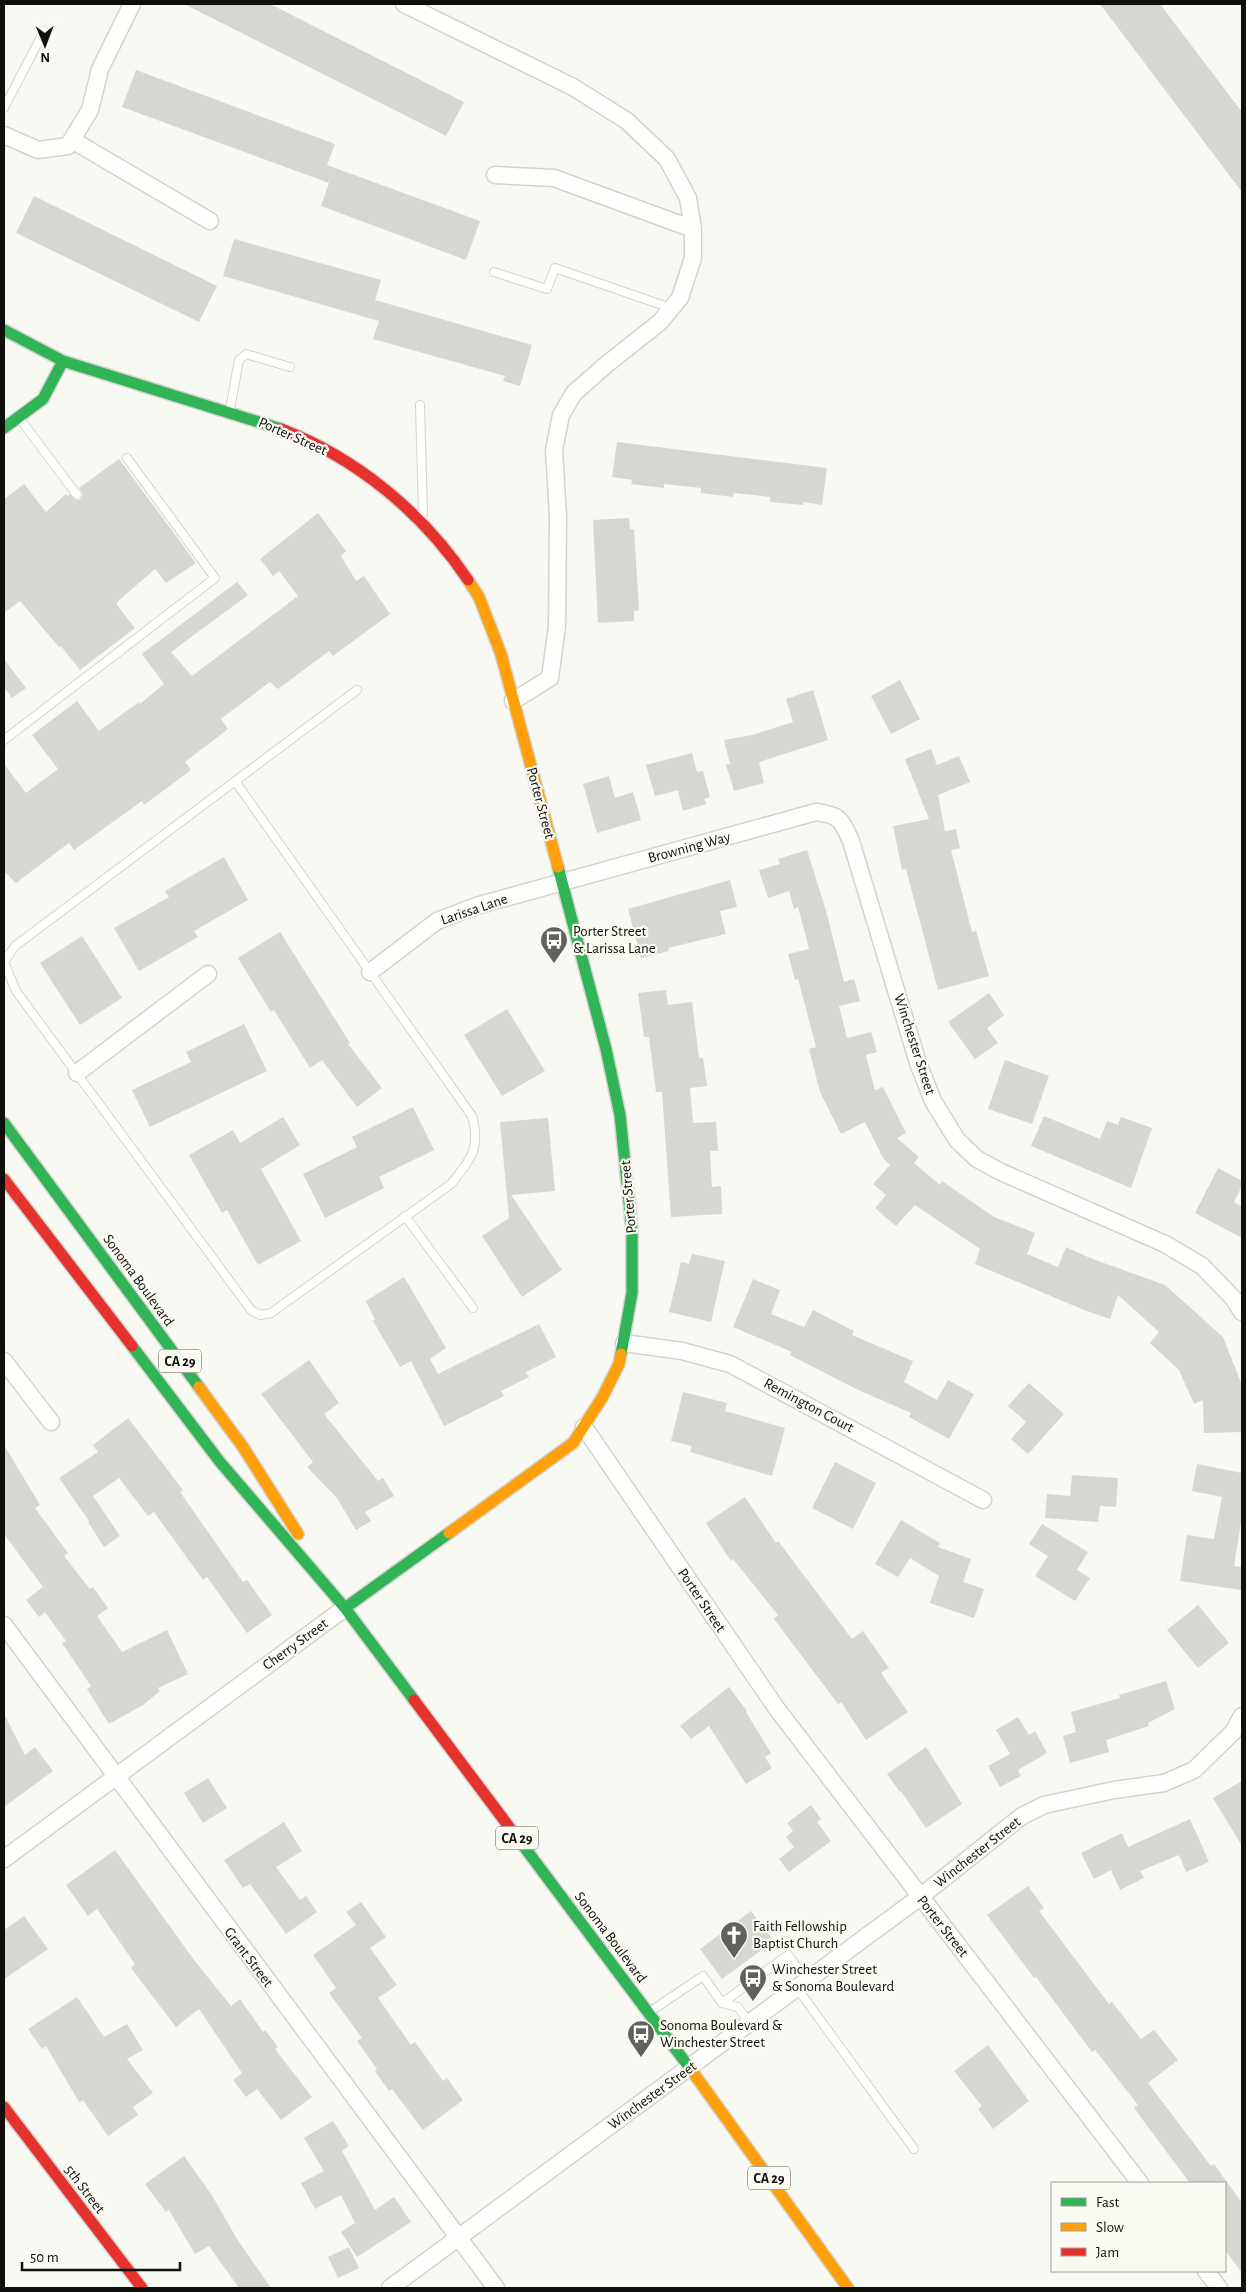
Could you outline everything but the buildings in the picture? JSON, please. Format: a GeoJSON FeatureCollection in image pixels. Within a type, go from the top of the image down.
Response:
{"type":"FeatureCollection","features":[{"type":"Feature","properties":{"kind":"street"},"geometry":{"type":"LineString","coordinates":[[4,135],[38,150],[68,146],[90,110],[100,69],[132,4]]}},
{"type":"Feature","properties":{"kind":"street"},"geometry":{"type":"LineString","coordinates":[[404,4],[573,87],[627,121],[667,159],[688,198],[694,229],[694,258],[680,298],[660,322],[606,364],[574,393],[560,415],[554,450],[558,516],[557,626],[550,678],[514,701]]}},
{"type":"Feature","properties":{"kind":"street"},"geometry":{"type":"LineString","coordinates":[[72,140],[210,221]]}},
{"type":"Feature","properties":{"kind":"street"},"geometry":{"type":"LineString","coordinates":[[495,176],[554,178],[694,229]]}},
{"type":"Feature","properties":{"kind":"street","name":"Porter Street"},"geometry":{"type":"LineString","coordinates":[[4,330],[63,361],[229,411],[312,441],[343,459],[408,508],[449,552],[479,597],[501,654],[514,701],[606,1049],[620,1115],[632,1231],[632,1293],[619,1364],[602,1398],[584,1427],[777,1709],[1139,2182]]}},
{"type":"Feature","properties":{"kind":"street"},"geometry":{"type":"LineString","coordinates":[[4,428],[43,398],[63,361]]}},
{"type":"Feature","properties":{"kind":"street","name":"Browning Way"},"geometry":{"type":"LineString","coordinates":[[562,882],[816,812]]}},
{"type":"Feature","properties":{"kind":"street","name":"Winchester Street"},"geometry":{"type":"LineString","coordinates":[[816,812],[835,815],[843,823],[851,841],[918,1063],[933,1101],[957,1140],[977,1159],[1000,1172],[1165,1244],[1202,1266],[1234,1299],[1242,1312]]}},
{"type":"Feature","properties":{"kind":"street","name":"Larissa Lane"},"geometry":{"type":"LineString","coordinates":[[370,972],[437,921],[476,906],[562,882]]}},
{"type":"Feature","properties":{"kind":"street"},"geometry":{"type":"LineString","coordinates":[[77,1073],[208,974]]}},
{"type":"Feature","properties":{"kind":"street","name":"Sonoma Boulevard"},"geometry":{"type":"LineString","coordinates":[[4,1123],[243,1447],[345,1608]]}},
{"type":"Feature","properties":{"kind":"street","name":"Sonoma Boulevard"},"geometry":{"type":"LineString","coordinates":[[4,1179],[220,1462],[345,1608],[690,2068],[848,2288]]}},
{"type":"Feature","properties":{"kind":"street","name":"Remington Court"},"geometry":{"type":"LineString","coordinates":[[624,1343],[682,1351],[730,1364],[983,1500]]}},
{"type":"Feature","properties":{"kind":"street"},"geometry":{"type":"LineString","coordinates":[[4,1361],[51,1422]]}},
{"type":"Feature","properties":{"kind":"street","name":"Cherry Street"},"geometry":{"type":"LineString","coordinates":[[4,1859],[573,1443],[584,1427]]}},
{"type":"Feature","properties":{"kind":"street","name":"Grant Street"},"geometry":{"type":"LineString","coordinates":[[4,1625],[496,2288]]}},
{"type":"Feature","properties":{"kind":"street","name":"Winchester Street"},"geometry":{"type":"LineString","coordinates":[[390,2288],[690,2068],[920,1896],[1022,1816],[1044,1805],[1114,1790],[1164,1783],[1194,1770],[1233,1732],[1242,1716]]}},
{"type":"Feature","properties":{"kind":"street","name":"5th Street"},"geometry":{"type":"LineString","coordinates":[[4,2107],[142,2288]]}},
{"type":"Feature","properties":{"kind":"street"},"geometry":{"type":"LineString","coordinates":[[1207,2272],[1219,2288]]}},
{"type":"Feature","properties":{"kind":"lane"},"geometry":{"type":"LineString","coordinates":[[4,108],[44,31]]}},
{"type":"Feature","properties":{"kind":"lane"},"geometry":{"type":"LineString","coordinates":[[494,272],[546,289],[555,268],[672,308]]}},
{"type":"Feature","properties":{"kind":"lane"},"geometry":{"type":"LineString","coordinates":[[229,411],[239,360],[246,354],[290,367]]}},
{"type":"Feature","properties":{"kind":"lane"},"geometry":{"type":"LineString","coordinates":[[420,405],[423,523]]}},
{"type":"Feature","properties":{"kind":"lane"},"geometry":{"type":"LineString","coordinates":[[18,417],[76,495]]}},
{"type":"Feature","properties":{"kind":"lane"},"geometry":{"type":"LineString","coordinates":[[4,740],[215,578],[127,458]]}},
{"type":"Feature","properties":{"kind":"lane"},"geometry":{"type":"LineString","coordinates":[[235,781],[472,1116],[478,1134],[473,1157],[451,1184],[271,1313],[260,1315],[252,1310],[16,991],[4,962],[16,946],[235,781],[357,690]]}},
{"type":"Feature","properties":{"kind":"lane"},"geometry":{"type":"LineString","coordinates":[[405,1216],[473,1308]]}},
{"type":"Feature","properties":{"kind":"lane"},"geometry":{"type":"LineString","coordinates":[[722,2003],[788,1955],[802,1984],[914,2149]]}},
{"type":"Feature","properties":{"kind":"lane"},"geometry":{"type":"LineString","coordinates":[[648,2012],[703,1976],[722,2003],[738,2007],[749,2023]]}},
{"type":"Feature","properties":{"kind":"traffic: fast"},"geometry":{"type":"LineString","coordinates":[[4,330],[63,361],[281,429]]}},
{"type":"Feature","properties":{"kind":"traffic: fast"},"geometry":{"type":"LineString","coordinates":[[4,428],[43,399],[63,361]]}},
{"type":"Feature","properties":{"kind":"traffic: fast"},"geometry":{"type":"LineString","coordinates":[[558,867],[606,1049],[620,1115],[632,1231],[632,1293],[621,1354]]}},
{"type":"Feature","properties":{"kind":"traffic: fast"},"geometry":{"type":"LineString","coordinates":[[4,1123],[199,1387]]}},
{"type":"Feature","properties":{"kind":"traffic: fast"},"geometry":{"type":"LineString","coordinates":[[132,1346],[220,1462],[345,1608],[414,1700]]}},
{"type":"Feature","properties":{"kind":"traffic: fast"},"geometry":{"type":"LineString","coordinates":[[345,1608],[449,1533]]}},
{"type":"Feature","properties":{"kind":"traffic: fast"},"geometry":{"type":"LineString","coordinates":[[519,1840],[692,2071]]}},
{"type":"Feature","properties":{"kind":"traffic: slow"},"geometry":{"type":"LineString","coordinates":[[468,580],[479,597],[501,654],[558,867]]}},
{"type":"Feature","properties":{"kind":"traffic: slow"},"geometry":{"type":"LineString","coordinates":[[449,1533],[573,1443],[602,1398],[619,1364],[621,1354]]}},
{"type":"Feature","properties":{"kind":"traffic: slow"},"geometry":{"type":"LineString","coordinates":[[199,1387],[243,1447],[298,1534]]}},
{"type":"Feature","properties":{"kind":"traffic: slow"},"geometry":{"type":"LineString","coordinates":[[692,2071],[848,2288]]}},
{"type":"Feature","properties":{"kind":"traffic: jam"},"geometry":{"type":"LineString","coordinates":[[281,429],[336,455],[386,490],[430,532],[468,580]]}},
{"type":"Feature","properties":{"kind":"traffic: jam"},"geometry":{"type":"LineString","coordinates":[[4,1179],[132,1346]]}},
{"type":"Feature","properties":{"kind":"traffic: jam"},"geometry":{"type":"LineString","coordinates":[[414,1700],[519,1840]]}},
{"type":"Feature","properties":{"kind":"traffic: jam"},"geometry":{"type":"LineString","coordinates":[[4,2107],[142,2288]]}},
{"type":"Feature","properties":{"kind":"place","name":"Porter Street & Larissa Lane"},"geometry":{"type":"Point","coordinates":[554,964]}},
{"type":"Feature","properties":{"kind":"place","name":"Faith Fellowship Baptist Church"},"geometry":{"type":"Point","coordinates":[734,1959]}},
{"type":"Feature","properties":{"kind":"place","name":"Winchester Street & Sonoma Boulevard"},"geometry":{"type":"Point","coordinates":[753,2002]}},
{"type":"Feature","properties":{"kind":"place","name":"Sonoma Boulevard & Winchester Street"},"geometry":{"type":"Point","coordinates":[641,2058]}}]}
